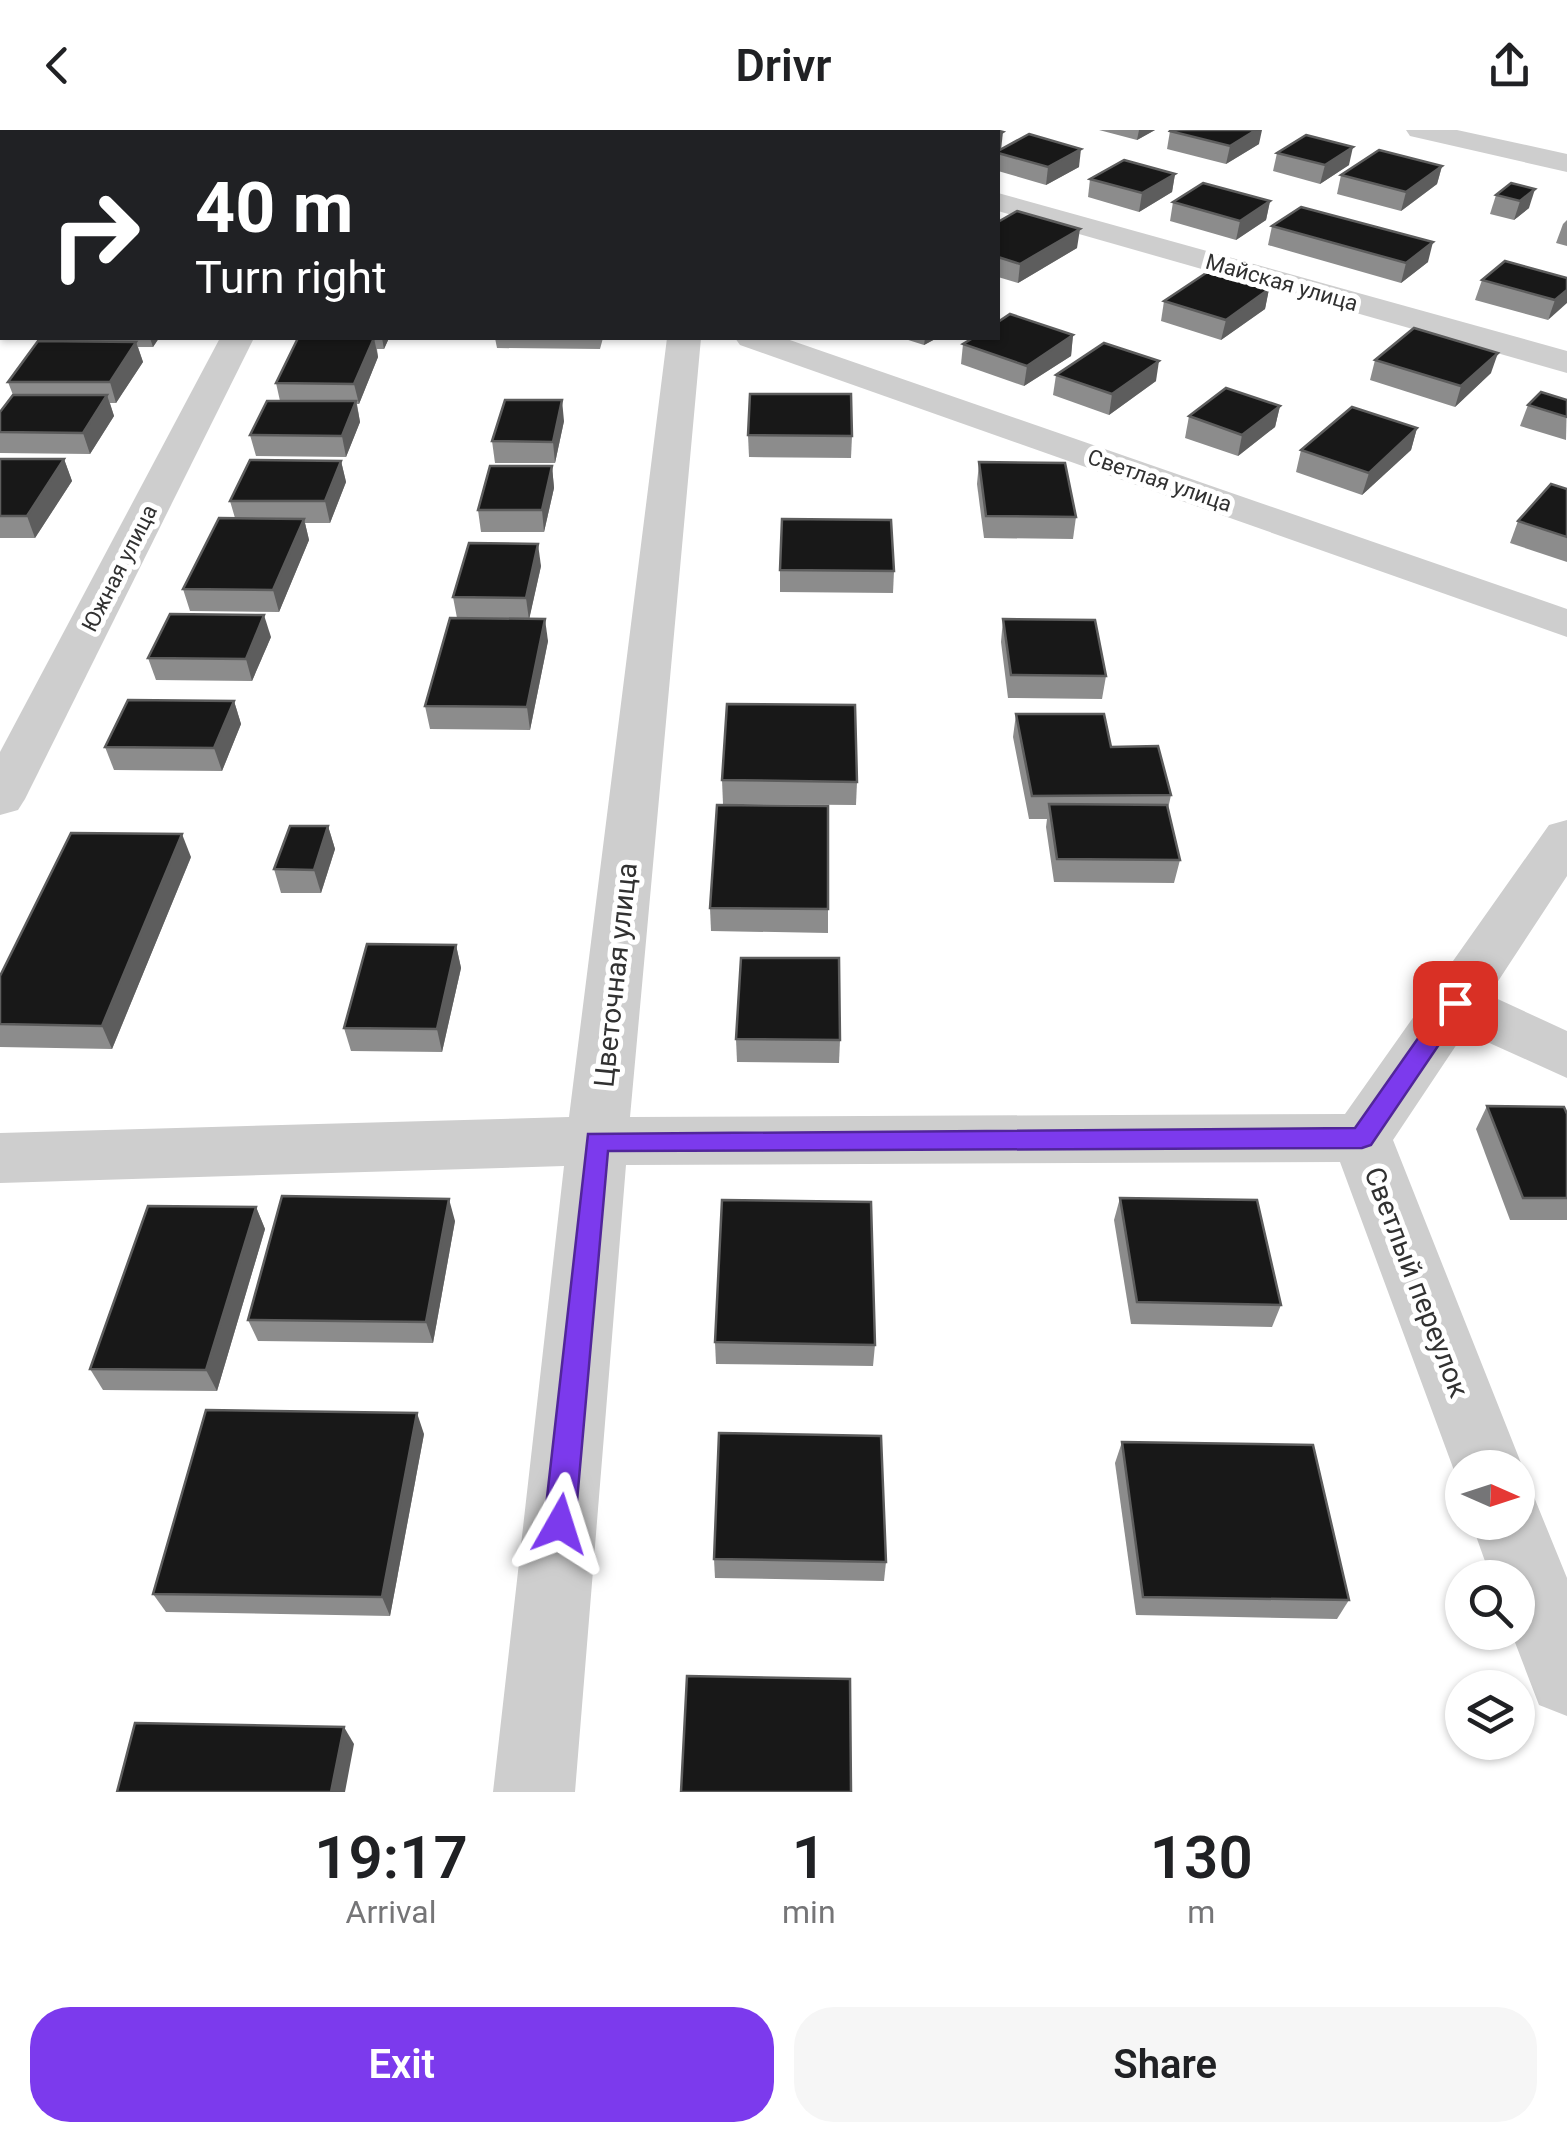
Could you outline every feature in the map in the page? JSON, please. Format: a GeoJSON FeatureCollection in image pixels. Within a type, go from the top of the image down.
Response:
{"type":"FeatureCollection","features":[{"type":"Feature","properties":{"kind":"street"},"geometry":{"type":"LineString","coordinates":[[1420,130],[1567,163]]}},
{"type":"Feature","properties":{"kind":"street","name":"Майская улица"},"geometry":{"type":"LineString","coordinates":[[1000,203],[1567,362]]}},
{"type":"Feature","properties":{"kind":"street","name":"Южная улица"},"geometry":{"type":"LineString","coordinates":[[0,799],[236,340]]}},
{"type":"Feature","properties":{"kind":"street","name":"Цветочная улица"},"geometry":{"type":"LineString","coordinates":[[534,1792],[596,1141],[684,340]]}},
{"type":"Feature","properties":{"kind":"street","name":"Светлая улица"},"geometry":{"type":"LineString","coordinates":[[758,340],[1567,624]]}},
{"type":"Feature","properties":{"kind":"street","name":"Светлый переулок"},"geometry":{"type":"LineString","coordinates":[[1480,1450],[1362,1138],[1567,837]]}},
{"type":"Feature","properties":{"kind":"street"},"geometry":{"type":"LineString","coordinates":[[1455,1003],[1567,1056]]}},
{"type":"Feature","properties":{"kind":"street"},"geometry":{"type":"LineString","coordinates":[[0,1158],[596,1141],[1362,1138]]}},
{"type":"Feature","properties":{"kind":"street"},"geometry":{"type":"LineString","coordinates":[[1515,1540],[1567,1677]]}},
{"type":"Feature","properties":{"kind":"building"},"geometry":{"type":"Polygon","coordinates":[[[1171,130],[1256,130],[1230,146],[1171,130]]]}},
{"type":"Feature","properties":{"kind":"building"},"geometry":{"type":"Polygon","coordinates":[[[1029,134],[1081,149],[1048,167],[1000,154],[1000,150],[1029,134]]]}},
{"type":"Feature","properties":{"kind":"building"},"geometry":{"type":"Polygon","coordinates":[[[1306,135],[1353,147],[1325,165],[1277,153],[1306,135]]]}},
{"type":"Feature","properties":{"kind":"building"},"geometry":{"type":"Polygon","coordinates":[[[1379,150],[1442,166],[1406,192],[1341,175],[1379,150]]]}},
{"type":"Feature","properties":{"kind":"building"},"geometry":{"type":"Polygon","coordinates":[[[1124,160],[1175,174],[1142,193],[1090,179],[1124,160]]]}},
{"type":"Feature","properties":{"kind":"building"},"geometry":{"type":"Polygon","coordinates":[[[1203,183],[1270,201],[1240,221],[1173,202],[1203,183]]]}},
{"type":"Feature","properties":{"kind":"building"},"geometry":{"type":"Polygon","coordinates":[[[1511,183],[1535,189],[1520,201],[1496,195],[1511,183]]]}},
{"type":"Feature","properties":{"kind":"building"},"geometry":{"type":"Polygon","coordinates":[[[1301,207],[1433,242],[1406,263],[1272,226],[1301,207]]]}},
{"type":"Feature","properties":{"kind":"building"},"geometry":{"type":"Polygon","coordinates":[[[1017,211],[1080,229],[1020,264],[1000,258],[1000,221],[1017,211]]]}},
{"type":"Feature","properties":{"kind":"building"},"geometry":{"type":"Polygon","coordinates":[[[1505,261],[1567,278],[1567,290],[1555,300],[1482,280],[1505,261]]]}},
{"type":"Feature","properties":{"kind":"building"},"geometry":{"type":"Polygon","coordinates":[[[1209,271],[1269,289],[1226,320],[1164,301],[1209,271]]]}},
{"type":"Feature","properties":{"kind":"building"},"geometry":{"type":"Polygon","coordinates":[[[1010,314],[1073,335],[1027,366],[963,344],[970,340],[1000,340],[1000,321],[1010,314]]]}},
{"type":"Feature","properties":{"kind":"building"},"geometry":{"type":"Polygon","coordinates":[[[1414,328],[1498,353],[1461,386],[1375,360],[1414,328]]]}},
{"type":"Feature","properties":{"kind":"building"},"geometry":{"type":"Polygon","coordinates":[[[297,340],[373,340],[354,384],[276,383],[297,340]]]}},
{"type":"Feature","properties":{"kind":"building"},"geometry":{"type":"Polygon","coordinates":[[[38,341],[136,342],[110,382],[8,382],[38,341]]]}},
{"type":"Feature","properties":{"kind":"building"},"geometry":{"type":"Polygon","coordinates":[[[1104,343],[1159,361],[1112,394],[1056,375],[1104,343]]]}},
{"type":"Feature","properties":{"kind":"building"},"geometry":{"type":"Polygon","coordinates":[[[1226,388],[1280,406],[1242,435],[1189,416],[1226,388]]]}},
{"type":"Feature","properties":{"kind":"building"},"geometry":{"type":"Polygon","coordinates":[[[1541,392],[1567,400],[1567,417],[1528,405],[1541,392]]]}},
{"type":"Feature","properties":{"kind":"building"},"geometry":{"type":"Polygon","coordinates":[[[750,394],[851,394],[852,436],[748,435],[750,394]]]}},
{"type":"Feature","properties":{"kind":"building"},"geometry":{"type":"Polygon","coordinates":[[[13,395],[107,395],[83,433],[0,432],[0,412],[13,395]]]}},
{"type":"Feature","properties":{"kind":"building"},"geometry":{"type":"Polygon","coordinates":[[[505,400],[562,400],[553,442],[492,441],[505,400]]]}},
{"type":"Feature","properties":{"kind":"building"},"geometry":{"type":"Polygon","coordinates":[[[267,401],[356,401],[342,436],[250,435],[267,401]]]}},
{"type":"Feature","properties":{"kind":"building"},"geometry":{"type":"Polygon","coordinates":[[[1352,407],[1417,428],[1369,473],[1301,450],[1352,407]]]}},
{"type":"Feature","properties":{"kind":"building"},"geometry":{"type":"Polygon","coordinates":[[[0,459],[64,459],[27,516],[0,516],[0,459]]]}},
{"type":"Feature","properties":{"kind":"building"},"geometry":{"type":"Polygon","coordinates":[[[250,460],[341,461],[325,501],[230,501],[250,460]]]}},
{"type":"Feature","properties":{"kind":"building"},"geometry":{"type":"Polygon","coordinates":[[[979,462],[1065,463],[1076,517],[986,516],[979,462]]]}},
{"type":"Feature","properties":{"kind":"building"},"geometry":{"type":"Polygon","coordinates":[[[490,466],[552,466],[542,510],[478,510],[490,466]]]}},
{"type":"Feature","properties":{"kind":"building"},"geometry":{"type":"Polygon","coordinates":[[[1551,484],[1567,489],[1567,537],[1518,521],[1551,484]]]}},
{"type":"Feature","properties":{"kind":"building"},"geometry":{"type":"Polygon","coordinates":[[[219,518],[304,519],[273,590],[183,589],[219,518]]]}},
{"type":"Feature","properties":{"kind":"building"},"geometry":{"type":"Polygon","coordinates":[[[782,519],[891,520],[894,571],[780,570],[782,519]]]}},
{"type":"Feature","properties":{"kind":"building"},"geometry":{"type":"Polygon","coordinates":[[[469,543],[538,544],[526,598],[453,597],[469,543]]]}},
{"type":"Feature","properties":{"kind":"building"},"geometry":{"type":"Polygon","coordinates":[[[170,614],[264,615],[246,659],[148,658],[170,614]]]}},
{"type":"Feature","properties":{"kind":"building"},"geometry":{"type":"Polygon","coordinates":[[[450,618],[545,619],[527,707],[425,706],[450,618]]]}},
{"type":"Feature","properties":{"kind":"building"},"geometry":{"type":"Polygon","coordinates":[[[1003,619],[1095,620],[1106,676],[1011,675],[1003,619]]]}},
{"type":"Feature","properties":{"kind":"building"},"geometry":{"type":"Polygon","coordinates":[[[128,700],[234,701],[214,748],[105,747],[128,700]]]}},
{"type":"Feature","properties":{"kind":"building"},"geometry":{"type":"Polygon","coordinates":[[[727,704],[855,705],[857,782],[722,780],[727,704]]]}},
{"type":"Feature","properties":{"kind":"building"},"geometry":{"type":"Polygon","coordinates":[[[1016,714],[1104,714],[1111,747],[1158,746],[1171,795],[1032,796],[1016,714]]]}},
{"type":"Feature","properties":{"kind":"building"},"geometry":{"type":"Polygon","coordinates":[[[1049,804],[1167,805],[1180,860],[1057,859],[1049,804]]]}},
{"type":"Feature","properties":{"kind":"building"},"geometry":{"type":"Polygon","coordinates":[[[717,805],[828,806],[828,909],[710,908],[717,805]]]}},
{"type":"Feature","properties":{"kind":"building"},"geometry":{"type":"Polygon","coordinates":[[[290,826],[328,826],[314,870],[274,869],[290,826]]]}},
{"type":"Feature","properties":{"kind":"building"},"geometry":{"type":"Polygon","coordinates":[[[71,833],[182,834],[102,1026],[0,1024],[0,976],[71,833]]]}},
{"type":"Feature","properties":{"kind":"building"},"geometry":{"type":"Polygon","coordinates":[[[367,944],[456,945],[437,1029],[344,1028],[367,944]]]}},
{"type":"Feature","properties":{"kind":"building"},"geometry":{"type":"Polygon","coordinates":[[[741,958],[839,958],[840,1040],[736,1039],[741,958]]]}},
{"type":"Feature","properties":{"kind":"building"},"geometry":{"type":"Polygon","coordinates":[[[1487,1106],[1564,1107],[1567,1198],[1523,1198],[1487,1106]]]}},
{"type":"Feature","properties":{"kind":"building"},"geometry":{"type":"Polygon","coordinates":[[[282,1196],[449,1199],[426,1322],[248,1320],[282,1196]]]}},
{"type":"Feature","properties":{"kind":"building"},"geometry":{"type":"Polygon","coordinates":[[[1120,1198],[1257,1200],[1281,1305],[1137,1302],[1120,1198]]]}},
{"type":"Feature","properties":{"kind":"building"},"geometry":{"type":"Polygon","coordinates":[[[722,1200],[871,1202],[875,1345],[715,1342],[722,1200]]]}},
{"type":"Feature","properties":{"kind":"building"},"geometry":{"type":"Polygon","coordinates":[[[148,1206],[256,1207],[206,1370],[90,1369],[148,1206]]]}},
{"type":"Feature","properties":{"kind":"building"},"geometry":{"type":"Polygon","coordinates":[[[206,1410],[417,1413],[382,1597],[153,1594],[206,1410]]]}},
{"type":"Feature","properties":{"kind":"building"},"geometry":{"type":"Polygon","coordinates":[[[719,1433],[881,1436],[886,1562],[714,1559],[719,1433]]]}},
{"type":"Feature","properties":{"kind":"building"},"geometry":{"type":"Polygon","coordinates":[[[1122,1442],[1313,1445],[1349,1600],[1143,1597],[1122,1442]]]}},
{"type":"Feature","properties":{"kind":"building"},"geometry":{"type":"Polygon","coordinates":[[[687,1676],[850,1679],[851,1792],[681,1792],[687,1676]]]}},
{"type":"Feature","properties":{"kind":"building"},"geometry":{"type":"Polygon","coordinates":[[[135,1723],[344,1727],[331,1792],[117,1792],[135,1723]]]}},
{"type":"Feature","properties":{"kind":"route"},"geometry":{"type":"LineString","coordinates":[[560,1524],[596,1141],[1362,1138],[1455,1003]]}}]}
